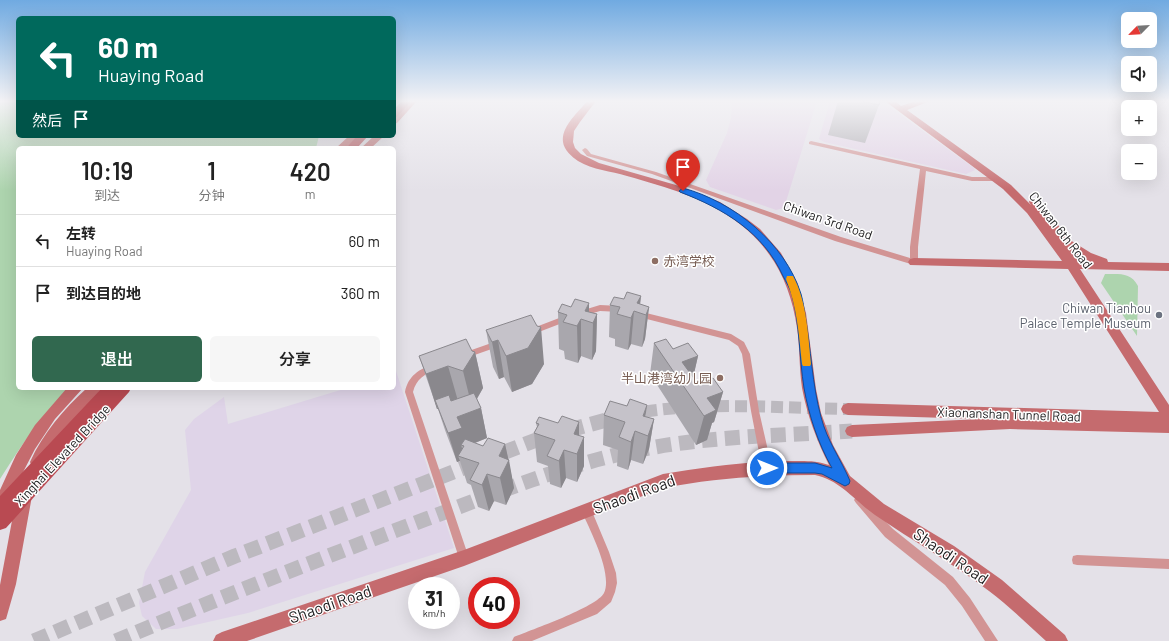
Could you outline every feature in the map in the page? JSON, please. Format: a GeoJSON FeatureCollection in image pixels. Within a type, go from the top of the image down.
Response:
{"type":"FeatureCollection","features":[{"type":"Feature","properties":{"kind":"main road"},"geometry":{"type":"LineString","coordinates":[[353,146],[361,138]]}},
{"type":"Feature","properties":{"kind":"main road"},"geometry":{"type":"LineString","coordinates":[[363,146],[371,138]]}},
{"type":"Feature","properties":{"kind":"main road","name":"Xinghai Elevated Bridge"},"geometry":{"type":"LineString","coordinates":[[0,506],[109,390]]}},
{"type":"Feature","properties":{"kind":"main road","name":"Xinghai Elevated Bridge"},"geometry":{"type":"LineString","coordinates":[[0,522],[122,390]]}},
{"type":"Feature","properties":{"kind":"street"},"geometry":{"type":"LineString","coordinates":[[570,131],[568,143],[578,157],[595,164],[666,184],[706,200],[743,221],[769,245],[779,258],[796,294],[803,328],[809,388],[816,419],[823,440],[845,481],[881,526],[938,571],[957,590],[992,641]]}},
{"type":"Feature","properties":{"kind":"street","name":"Chiwan 6th Road"},"geometry":{"type":"LineString","coordinates":[[933,131],[1016,195],[1031,211],[1078,267],[1169,401]]}},
{"type":"Feature","properties":{"kind":"street","name":"Chiwan 6th Road"},"geometry":{"type":"LineString","coordinates":[[936,131],[1022,191],[1038,207],[1064,239],[1078,267],[1169,417]]}},
{"type":"Feature","properties":{"kind":"street"},"geometry":{"type":"LineString","coordinates":[[343,146],[352,138]]}},
{"type":"Feature","properties":{"kind":"street"},"geometry":{"type":"LineString","coordinates":[[368,146],[377,138]]}},
{"type":"Feature","properties":{"kind":"street"},"geometry":{"type":"LineString","coordinates":[[811,143],[972,179],[996,179]]}},
{"type":"Feature","properties":{"kind":"street","name":"Chiwan 3rd Road"},"geometry":{"type":"LineString","coordinates":[[585,150],[589,155],[654,173],[838,239],[914,262],[1169,271]]}},
{"type":"Feature","properties":{"kind":"street"},"geometry":{"type":"LineString","coordinates":[[914,262],[914,247],[923,168]]}},
{"type":"Feature","properties":{"kind":"street"},"geometry":{"type":"LineString","coordinates":[[1064,239],[1087,256],[1120,266]]}},
{"type":"Feature","properties":{"kind":"street","name":"Chiwan 3rd Road"},"geometry":{"type":"LineString","coordinates":[[1078,267],[1169,267]]}},
{"type":"Feature","properties":{"kind":"street"},"geometry":{"type":"LineString","coordinates":[[460,357],[592,310],[610,307],[731,337],[741,344],[748,361],[755,412],[767,468]]}},
{"type":"Feature","properties":{"kind":"street"},"geometry":{"type":"LineString","coordinates":[[446,363],[417,375],[412,382],[409,392],[464,558]]}},
{"type":"Feature","properties":{"kind":"street"},"geometry":{"type":"LineString","coordinates":[[0,511],[7,488],[20,460],[49,418],[74,390]]}},
{"type":"Feature","properties":{"kind":"street"},"geometry":{"type":"LineString","coordinates":[[2,606],[21,511],[31,476],[51,438],[66,419],[94,390]]}},
{"type":"Feature","properties":{"kind":"street","name":"Xiaonanshan Tunnel Road"},"geometry":{"type":"LineString","coordinates":[[848,409],[1169,417]]}},
{"type":"Feature","properties":{"kind":"street","name":"Xiaonanshan Tunnel Road"},"geometry":{"type":"LineString","coordinates":[[852,432],[1010,423],[1169,427]]}},
{"type":"Feature","properties":{"kind":"street","name":"Shaodi Road"},"geometry":{"type":"LineString","coordinates":[[222,641],[464,558],[586,512],[648,486],[696,475],[767,468],[815,468],[824,470],[845,481],[879,509],[948,552],[996,586],[1059,641]]}},
{"type":"Feature","properties":{"kind":"street"},"geometry":{"type":"LineString","coordinates":[[518,641],[593,610],[603,604],[607,598],[611,587],[610,572],[586,512]]}},
{"type":"Feature","properties":{"kind":"street"},"geometry":{"type":"LineString","coordinates":[[1077,560],[1169,564]]}},
{"type":"Feature","properties":{"kind":"shaded area"},"geometry":{"type":"Polygon","coordinates":[[[728,131],[808,131],[784,208],[776,210],[710,187],[706,180],[728,131]]]}},
{"type":"Feature","properties":{"kind":"shaded area"},"geometry":{"type":"Polygon","coordinates":[[[821,131],[923,131],[975,170],[966,174],[824,142],[819,139],[821,131]]]}},
{"type":"Feature","properties":{"kind":"shaded area"},"geometry":{"type":"Polygon","coordinates":[[[396,371],[454,548],[248,613],[177,629],[156,629],[142,616],[139,603],[145,572],[191,490],[185,430],[194,419],[224,397],[228,424],[340,390],[396,390],[396,371]]]}},
{"type":"Feature","properties":{"kind":"green space"},"geometry":{"type":"Polygon","coordinates":[[[0,131],[16,131],[16,138],[318,138],[316,146],[16,146],[16,390],[68,390],[41,420],[0,479],[0,131]]]}},
{"type":"Feature","properties":{"kind":"green space"},"geometry":{"type":"Polygon","coordinates":[[[1105,274],[1120,274],[1128,276],[1135,281],[1138,286],[1137,336],[1101,283],[1105,274]]]}},
{"type":"Feature","properties":{"kind":"building"},"geometry":{"type":"Polygon","coordinates":[[[627,292],[641,296],[637,303],[649,307],[646,315],[634,311],[631,318],[617,314],[620,307],[610,305],[614,297],[624,299],[627,292]]]}},
{"type":"Feature","properties":{"kind":"building"},"geometry":{"type":"Polygon","coordinates":[[[575,299],[589,303],[585,311],[597,314],[593,323],[581,319],[577,326],[563,322],[567,315],[558,312],[562,304],[571,307],[575,299]]]}},
{"type":"Feature","properties":{"kind":"building"},"geometry":{"type":"Polygon","coordinates":[[[531,315],[537,326],[541,327],[528,348],[506,356],[498,340],[492,342],[486,330],[531,315]]]}},
{"type":"Feature","properties":{"kind":"building"},"geometry":{"type":"Polygon","coordinates":[[[466,339],[472,351],[475,352],[463,371],[448,366],[426,374],[419,356],[466,339]]]}},
{"type":"Feature","properties":{"kind":"building"},"geometry":{"type":"Polygon","coordinates":[[[666,339],[673,349],[688,343],[698,356],[682,362],[698,384],[713,378],[723,392],[707,398],[716,410],[704,416],[654,343],[666,339]]]}},
{"type":"Feature","properties":{"kind":"building"},"geometry":{"type":"Polygon","coordinates":[[[474,393],[481,408],[457,417],[462,428],[448,433],[435,400],[449,395],[451,401],[474,393]]]}},
{"type":"Feature","properties":{"kind":"building"},"geometry":{"type":"Polygon","coordinates":[[[630,399],[647,405],[643,416],[654,419],[648,436],[635,431],[631,442],[619,437],[625,422],[604,415],[610,401],[627,406],[630,399]]]}},
{"type":"Feature","properties":{"kind":"building"},"geometry":{"type":"Polygon","coordinates":[[[562,416],[579,422],[574,434],[584,437],[577,454],[564,450],[559,461],[547,456],[555,440],[534,433],[539,424],[536,423],[539,417],[558,423],[562,416]]]}},
{"type":"Feature","properties":{"kind":"building"},"geometry":{"type":"Polygon","coordinates":[[[488,438],[505,444],[499,456],[509,460],[500,478],[487,474],[482,485],[470,480],[479,463],[458,456],[464,446],[461,445],[465,439],[483,446],[488,438]]]}},
{"type":"Feature","properties":{"kind":"tunnel"},"geometry":{"type":"LineString","coordinates":[[612,419],[667,409],[697,407],[759,406],[848,409]]}},
{"type":"Feature","properties":{"kind":"tunnel"},"geometry":{"type":"LineString","coordinates":[[34,641],[235,556],[544,437],[612,419]]}},
{"type":"Feature","properties":{"kind":"tunnel"},"geometry":{"type":"LineString","coordinates":[[116,641],[348,548],[574,466],[625,453],[681,443],[852,431]]}},
{"type":"Feature","properties":{"kind":"slow traffic"},"geometry":{"type":"LineString","coordinates":[[790,279],[796,294],[803,328],[807,364]]}},
{"type":"Feature","properties":{"kind":"place","name":"赤湾学校"},"geometry":{"type":"Point","coordinates":[655,261]}},
{"type":"Feature","properties":{"kind":"place","name":"Chiwan Tianhou Palace Temple Museum"},"geometry":{"type":"Point","coordinates":[1159,315]}},
{"type":"Feature","properties":{"kind":"place","name":"半山港湾幼儿园"},"geometry":{"type":"Point","coordinates":[720,378]}},
{"type":"Feature","properties":{"kind":"route"},"geometry":{"type":"LineString","coordinates":[[683,191],[706,200],[743,221],[769,245],[779,258],[796,294],[803,328],[809,388],[816,419],[823,440],[845,481],[824,470],[815,468],[767,468]]}}]}
